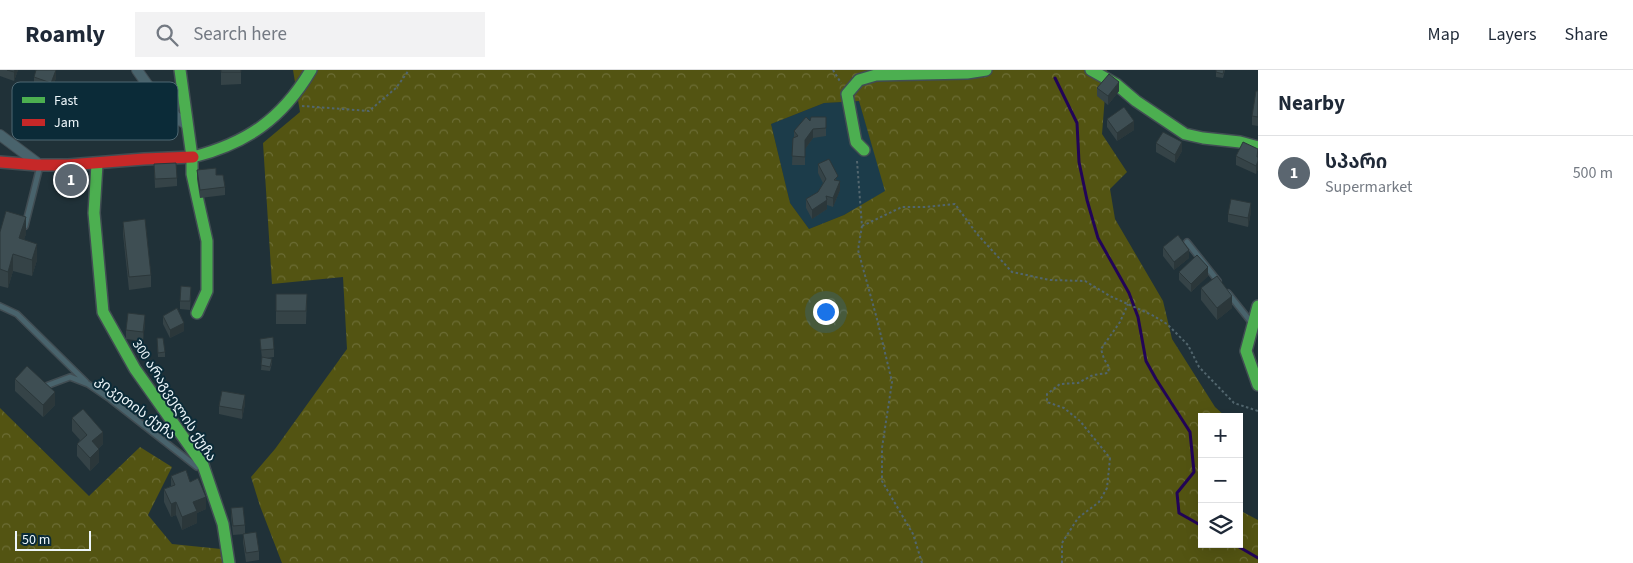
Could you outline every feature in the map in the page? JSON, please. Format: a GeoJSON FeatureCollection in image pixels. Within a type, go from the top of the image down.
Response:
{"type":"FeatureCollection","features":[{"type":"Feature","properties":{"kind":"street"},"geometry":{"type":"LineString","coordinates":[[137,70],[145,82]]}},
{"type":"Feature","properties":{"kind":"street"},"geometry":{"type":"LineString","coordinates":[[180,70],[192,157],[192,174],[207,241],[207,291],[198,313]]}},
{"type":"Feature","properties":{"kind":"street"},"geometry":{"type":"LineString","coordinates":[[0,162],[40,165],[97,164],[192,157],[230,145],[260,128],[288,105],[306,81],[311,70]]}},
{"type":"Feature","properties":{"kind":"street"},"geometry":{"type":"LineString","coordinates":[[864,150],[856,142],[848,94],[860,80],[876,75],[967,73],[986,70]]}},
{"type":"Feature","properties":{"kind":"street"},"geometry":{"type":"LineString","coordinates":[[1091,70],[1116,84],[1136,102],[1185,134],[1240,142],[1258,147]]}},
{"type":"Feature","properties":{"kind":"street"},"geometry":{"type":"LineString","coordinates":[[178,119],[187,126]]}},
{"type":"Feature","properties":{"kind":"street"},"geometry":{"type":"LineString","coordinates":[[0,135],[40,165]]}},
{"type":"Feature","properties":{"kind":"street","name":"300 არაგველის ქუჩა"},"geometry":{"type":"LineString","coordinates":[[97,164],[94,213],[103,312],[135,369],[198,458],[206,474],[223,524],[229,563]]}},
{"type":"Feature","properties":{"kind":"street"},"geometry":{"type":"LineString","coordinates":[[1258,306],[1246,351],[1258,385]]}},
{"type":"Feature","properties":{"kind":"lane"},"geometry":{"type":"LineString","coordinates":[[25,226],[40,165]]}},
{"type":"Feature","properties":{"kind":"lane"},"geometry":{"type":"LineString","coordinates":[[1187,242],[1253,324]]}},
{"type":"Feature","properties":{"kind":"lane"},"geometry":{"type":"LineString","coordinates":[[0,306],[17,314],[88,384]]}},
{"type":"Feature","properties":{"kind":"lane","name":"კიკეთის ქუჩა"},"geometry":{"type":"LineString","coordinates":[[46,386],[70,377],[88,384],[206,474]]}},
{"type":"Feature","properties":{"kind":"path"},"geometry":{"type":"LineString","coordinates":[[288,105],[369,111],[396,88],[409,70]]}},
{"type":"Feature","properties":{"kind":"path"},"geometry":{"type":"LineString","coordinates":[[857,160],[862,226],[858,250],[892,382],[882,448],[882,480],[913,534],[922,563]]}},
{"type":"Feature","properties":{"kind":"path"},"geometry":{"type":"LineString","coordinates":[[862,226],[902,207],[955,204],[977,234],[1012,272],[1050,280],[1084,281],[1168,324],[1188,345],[1199,367],[1234,403],[1258,411]]}},
{"type":"Feature","properties":{"kind":"path"},"geometry":{"type":"LineString","coordinates":[[1062,563],[1062,543],[1078,518],[1099,502],[1107,488],[1110,458],[1080,421],[1064,408],[1047,402],[1047,394],[1060,384],[1078,383],[1094,375],[1108,373],[1109,366],[1104,359],[1101,349],[1120,322],[1128,304]]}},
{"type":"Feature","properties":{"kind":"shaded area"},"geometry":{"type":"Polygon","coordinates":[[[859,101],[886,191],[844,215],[809,229],[790,203],[771,124],[824,103],[859,101]]]}},
{"type":"Feature","properties":{"kind":"green space"},"geometry":{"type":"Polygon","coordinates":[[[293,70],[1107,70],[1102,134],[1127,172],[1110,189],[1115,219],[1163,301],[1172,339],[1215,407],[1222,413],[1198,413],[1198,548],[1243,548],[1243,512],[1258,520],[1258,563],[282,563],[251,477],[275,449],[347,349],[343,277],[272,284],[263,143],[300,112],[293,70]],[[859,101],[824,103],[771,124],[790,203],[809,229],[844,215],[885,191],[859,101]]]}},
{"type":"Feature","properties":{"kind":"green space"},"geometry":{"type":"Polygon","coordinates":[[[0,408],[89,496],[140,447],[172,467],[148,515],[172,544],[221,549],[226,563],[0,563],[0,408]]]}},
{"type":"Feature","properties":{"kind":"building"},"geometry":{"type":"Polygon","coordinates":[[[36,70],[56,70],[51,82],[34,77],[36,70]]]}},
{"type":"Feature","properties":{"kind":"building"},"geometry":{"type":"Polygon","coordinates":[[[221,70],[241,70],[241,72],[221,72],[221,70]]]}},
{"type":"Feature","properties":{"kind":"building"},"geometry":{"type":"Polygon","coordinates":[[[1216,70],[1224,70],[1223,74],[1216,72],[1216,70]]]}},
{"type":"Feature","properties":{"kind":"building"},"geometry":{"type":"Polygon","coordinates":[[[1109,74],[1119,82],[1108,96],[1097,88],[1109,74]]]}},
{"type":"Feature","properties":{"kind":"building"},"geometry":{"type":"Polygon","coordinates":[[[1256,91],[1258,91],[1258,117],[1252,116],[1256,91]]]}},
{"type":"Feature","properties":{"kind":"building"},"geometry":{"type":"Polygon","coordinates":[[[1124,107],[1134,121],[1117,133],[1107,119],[1124,107]]]}},
{"type":"Feature","properties":{"kind":"building"},"geometry":{"type":"Polygon","coordinates":[[[806,117],[810,121],[811,117],[826,117],[826,128],[813,129],[805,140],[805,157],[792,156],[793,138],[798,136],[794,131],[806,117]]]}},
{"type":"Feature","properties":{"kind":"building"},"geometry":{"type":"Polygon","coordinates":[[[1163,132],[1182,142],[1175,155],[1156,143],[1163,132]]]}},
{"type":"Feature","properties":{"kind":"building"},"geometry":{"type":"Polygon","coordinates":[[[1243,142],[1258,149],[1256,166],[1236,156],[1243,142]]]}},
{"type":"Feature","properties":{"kind":"building"},"geometry":{"type":"Polygon","coordinates":[[[829,159],[838,176],[834,180],[840,181],[833,198],[826,196],[827,200],[812,210],[806,199],[818,192],[826,179],[818,164],[829,159]]]}},
{"type":"Feature","properties":{"kind":"building"},"geometry":{"type":"Polygon","coordinates":[[[176,163],[177,178],[155,179],[154,164],[176,163]]]}},
{"type":"Feature","properties":{"kind":"building"},"geometry":{"type":"Polygon","coordinates":[[[216,168],[216,175],[223,175],[225,187],[200,190],[197,170],[216,168]]]}},
{"type":"Feature","properties":{"kind":"building"},"geometry":{"type":"Polygon","coordinates":[[[65,169],[78,179],[75,182],[62,173],[65,169]]]}},
{"type":"Feature","properties":{"kind":"building"},"geometry":{"type":"Polygon","coordinates":[[[1231,199],[1251,203],[1248,218],[1228,214],[1231,199]]]}},
{"type":"Feature","properties":{"kind":"building"},"geometry":{"type":"Polygon","coordinates":[[[6,211],[26,217],[19,238],[37,244],[32,260],[13,254],[8,272],[0,269],[0,232],[6,211]]]}},
{"type":"Feature","properties":{"kind":"building"},"geometry":{"type":"Polygon","coordinates":[[[145,219],[151,275],[129,277],[123,222],[145,219]]]}},
{"type":"Feature","properties":{"kind":"building"},"geometry":{"type":"Polygon","coordinates":[[[1178,235],[1189,250],[1174,262],[1163,247],[1178,235]]]}},
{"type":"Feature","properties":{"kind":"building"},"geometry":{"type":"Polygon","coordinates":[[[1197,255],[1208,267],[1191,284],[1179,272],[1197,255]]]}},
{"type":"Feature","properties":{"kind":"building"},"geometry":{"type":"Polygon","coordinates":[[[1217,276],[1232,296],[1217,308],[1201,288],[1217,276]]]}},
{"type":"Feature","properties":{"kind":"building"},"geometry":{"type":"Polygon","coordinates":[[[181,286],[191,287],[190,301],[180,301],[181,286]]]}},
{"type":"Feature","properties":{"kind":"building"},"geometry":{"type":"Polygon","coordinates":[[[276,294],[307,294],[306,311],[276,311],[276,294]]]}},
{"type":"Feature","properties":{"kind":"building"},"geometry":{"type":"Polygon","coordinates":[[[177,308],[184,323],[170,330],[163,316],[177,308]]]}},
{"type":"Feature","properties":{"kind":"building"},"geometry":{"type":"Polygon","coordinates":[[[128,313],[145,315],[143,332],[126,330],[128,313]]]}},
{"type":"Feature","properties":{"kind":"building"},"geometry":{"type":"Polygon","coordinates":[[[273,337],[274,349],[261,350],[260,339],[273,337]]]}},
{"type":"Feature","properties":{"kind":"building"},"geometry":{"type":"Polygon","coordinates":[[[157,338],[163,338],[165,352],[158,353],[157,338]]]}},
{"type":"Feature","properties":{"kind":"building"},"geometry":{"type":"Polygon","coordinates":[[[262,357],[272,359],[270,367],[261,365],[262,357]]]}},
{"type":"Feature","properties":{"kind":"building"},"geometry":{"type":"Polygon","coordinates":[[[27,366],[55,392],[43,405],[15,379],[27,366]]]}},
{"type":"Feature","properties":{"kind":"building"},"geometry":{"type":"Polygon","coordinates":[[[222,391],[245,395],[242,410],[219,406],[222,391]]]}},
{"type":"Feature","properties":{"kind":"building"},"geometry":{"type":"Polygon","coordinates":[[[83,409],[103,432],[92,441],[99,449],[90,458],[77,444],[87,435],[72,418],[83,409]]]}},
{"type":"Feature","properties":{"kind":"building"},"geometry":{"type":"Polygon","coordinates":[[[186,470],[190,482],[198,478],[206,497],[193,502],[197,511],[182,517],[176,502],[171,504],[164,489],[175,485],[171,476],[186,470]]]}},
{"type":"Feature","properties":{"kind":"building"},"geometry":{"type":"Polygon","coordinates":[[[243,507],[245,525],[233,526],[231,508],[243,507]]]}},
{"type":"Feature","properties":{"kind":"building"},"geometry":{"type":"Polygon","coordinates":[[[256,532],[259,551],[246,553],[243,534],[256,532]]]}},
{"type":"Feature","properties":{"kind":"waterway"},"geometry":{"type":"LineString","coordinates":[[1055,78],[1077,123],[1079,162],[1098,238],[1129,293],[1138,317],[1146,361],[1190,432],[1194,472],[1177,493],[1179,513],[1198,524]]}},
{"type":"Feature","properties":{"kind":"waterway"},"geometry":{"type":"LineString","coordinates":[[1241,548],[1258,558]]}},
{"type":"Feature","properties":{"kind":"traffic: fast"},"geometry":{"type":"LineString","coordinates":[[180,70],[192,157],[192,174],[207,241],[207,291],[197,313]]}},
{"type":"Feature","properties":{"kind":"traffic: fast"},"geometry":{"type":"LineString","coordinates":[[193,157],[230,144],[261,127],[288,102],[311,70]]}},
{"type":"Feature","properties":{"kind":"traffic: fast"},"geometry":{"type":"LineString","coordinates":[[864,150],[856,142],[847,94],[859,80],[876,75],[967,73],[986,70]]}},
{"type":"Feature","properties":{"kind":"traffic: fast"},"geometry":{"type":"LineString","coordinates":[[1091,70],[1116,84],[1136,101],[1185,134],[1240,142],[1258,147]]}},
{"type":"Feature","properties":{"kind":"traffic: fast"},"geometry":{"type":"LineString","coordinates":[[97,164],[94,213],[103,312],[135,369],[203,465],[223,524],[229,563]]}},
{"type":"Feature","properties":{"kind":"traffic: fast"},"geometry":{"type":"LineString","coordinates":[[1258,306],[1246,351],[1258,385]]}},
{"type":"Feature","properties":{"kind":"traffic: jam"},"geometry":{"type":"LineString","coordinates":[[0,162],[68,165],[193,157]]}},
{"type":"Feature","properties":{"kind":"place","name":"სპარი"},"geometry":{"type":"Point","coordinates":[71,180]}}]}
